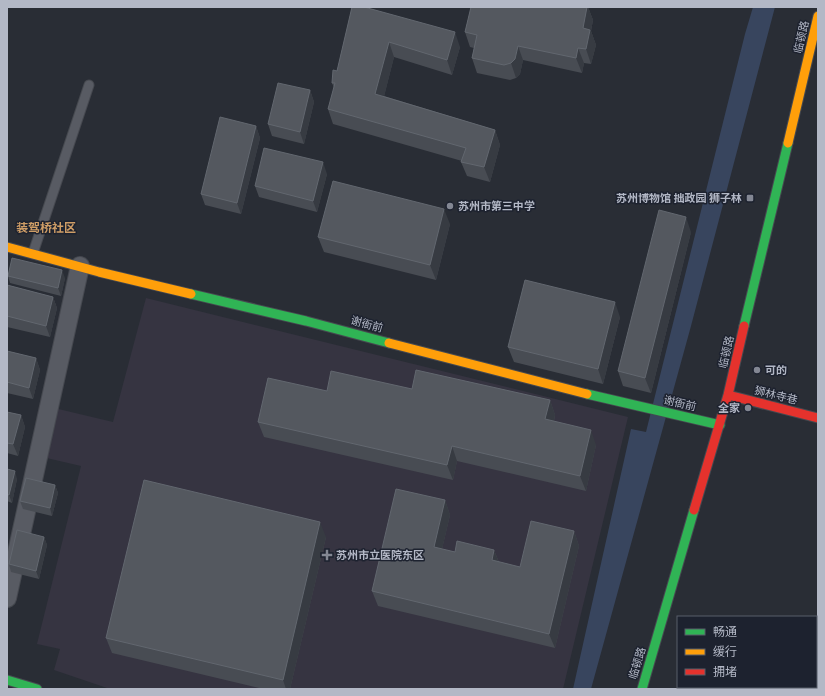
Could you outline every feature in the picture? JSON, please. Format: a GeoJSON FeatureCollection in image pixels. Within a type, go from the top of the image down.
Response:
{"type":"FeatureCollection","features":[{"type":"Feature","properties":{"kind":"street","name":"临顿路"},"geometry":{"type":"LineString","coordinates":[[642,689],[728,395],[818,16]]}},
{"type":"Feature","properties":{"kind":"street","name":"谢衙前"},"geometry":{"type":"LineString","coordinates":[[7,246],[80,266],[306,320],[631,405],[720,425]]}},
{"type":"Feature","properties":{"kind":"street"},"geometry":{"type":"LineString","coordinates":[[7,598],[80,266]]}},
{"type":"Feature","properties":{"kind":"street","name":"狮林寺巷"},"geometry":{"type":"LineString","coordinates":[[728,395],[818,418]]}},
{"type":"Feature","properties":{"kind":"street"},"geometry":{"type":"LineString","coordinates":[[7,680],[37,689]]}},
{"type":"Feature","properties":{"kind":"lane"},"geometry":{"type":"LineString","coordinates":[[33,253],[89,85]]}},
{"type":"Feature","properties":{"kind":"shaded area","name":"苏州市立医院东区"},"geometry":{"type":"Polygon","coordinates":[[[146,298],[628,417],[563,689],[110,689],[54,670],[60,649],[37,644],[81,466],[38,456],[50,407],[113,422],[146,298]]]}},
{"type":"Feature","properties":{"kind":"water"},"geometry":{"type":"Polygon","coordinates":[[[753,7],[775,7],[691,326],[591,689],[573,689],[631,429],[646,432],[753,7]]]}},
{"type":"Feature","properties":{"kind":"building"},"geometry":{"type":"Polygon","coordinates":[[[352,7],[364,7],[455,32],[447,60],[389,42],[375,94],[495,130],[484,167],[461,162],[466,148],[328,109],[335,83],[332,83],[333,70],[337,71],[352,7]]]}},
{"type":"Feature","properties":{"kind":"building"},"geometry":{"type":"Polygon","coordinates":[[[471,7],[587,7],[583,28],[590,30],[586,49],[578,48],[576,58],[518,46],[515,59],[511,63],[504,65],[472,58],[477,35],[465,32],[471,7]]]}},
{"type":"Feature","properties":{"kind":"building"},"geometry":{"type":"Polygon","coordinates":[[[278,83],[310,90],[300,132],[268,124],[278,83]]]}},
{"type":"Feature","properties":{"kind":"building"},"geometry":{"type":"Polygon","coordinates":[[[220,117],[256,126],[237,203],[201,194],[220,117]]]}},
{"type":"Feature","properties":{"kind":"building"},"geometry":{"type":"Polygon","coordinates":[[[264,148],[323,162],[313,201],[255,186],[264,148]]]}},
{"type":"Feature","properties":{"kind":"building"},"geometry":{"type":"Polygon","coordinates":[[[333,181],[444,209],[430,265],[318,237],[333,181]]]}},
{"type":"Feature","properties":{"kind":"building"},"geometry":{"type":"Polygon","coordinates":[[[659,210],[686,217],[645,378],[618,371],[659,210]]]}},
{"type":"Feature","properties":{"kind":"building"},"geometry":{"type":"Polygon","coordinates":[[[12,258],[62,270],[58,288],[8,276],[12,258]]]}},
{"type":"Feature","properties":{"kind":"building"},"geometry":{"type":"Polygon","coordinates":[[[525,280],[615,302],[598,369],[508,347],[525,280]]]}},
{"type":"Feature","properties":{"kind":"building"},"geometry":{"type":"Polygon","coordinates":[[[7,285],[53,297],[46,326],[7,316],[7,285]]]}},
{"type":"Feature","properties":{"kind":"building"},"geometry":{"type":"Polygon","coordinates":[[[7,351],[36,358],[29,388],[7,382],[7,351]]]}},
{"type":"Feature","properties":{"kind":"building"},"geometry":{"type":"Polygon","coordinates":[[[416,370],[550,400],[545,419],[591,430],[580,476],[452,446],[447,465],[258,422],[268,378],[327,391],[331,371],[412,389],[416,370]]]}},
{"type":"Feature","properties":{"kind":"building"},"geometry":{"type":"Polygon","coordinates":[[[7,412],[21,415],[13,444],[7,443],[7,412]]]}},
{"type":"Feature","properties":{"kind":"building"},"geometry":{"type":"Polygon","coordinates":[[[7,469],[15,471],[9,495],[7,494],[7,469]]]}},
{"type":"Feature","properties":{"kind":"building"},"geometry":{"type":"Polygon","coordinates":[[[26,478],[55,485],[50,508],[20,501],[26,478]]]}},
{"type":"Feature","properties":{"kind":"building"},"geometry":{"type":"Polygon","coordinates":[[[144,480],[320,522],[283,680],[106,638],[144,480]]]}},
{"type":"Feature","properties":{"kind":"building"},"geometry":{"type":"Polygon","coordinates":[[[396,489],[445,500],[434,547],[455,552],[457,541],[494,550],[492,560],[520,567],[531,521],[574,531],[549,634],[372,591],[396,489]]]}},
{"type":"Feature","properties":{"kind":"building"},"geometry":{"type":"Polygon","coordinates":[[[17,530],[44,537],[36,571],[9,564],[17,530]]]}},
{"type":"Feature","properties":{"kind":"traffic: fast"},"geometry":{"type":"LineString","coordinates":[[744,326],[788,143]]}},
{"type":"Feature","properties":{"kind":"traffic: fast"},"geometry":{"type":"LineString","coordinates":[[191,294],[306,321],[389,343]]}},
{"type":"Feature","properties":{"kind":"traffic: fast"},"geometry":{"type":"LineString","coordinates":[[587,394],[720,425]]}},
{"type":"Feature","properties":{"kind":"traffic: fast"},"geometry":{"type":"LineString","coordinates":[[642,689],[694,510]]}},
{"type":"Feature","properties":{"kind":"traffic: fast"},"geometry":{"type":"LineString","coordinates":[[7,680],[37,689]]}},
{"type":"Feature","properties":{"kind":"traffic: slow"},"geometry":{"type":"LineString","coordinates":[[788,143],[818,16]]}},
{"type":"Feature","properties":{"kind":"traffic: slow"},"geometry":{"type":"LineString","coordinates":[[7,247],[99,272],[191,294]]}},
{"type":"Feature","properties":{"kind":"traffic: slow"},"geometry":{"type":"LineString","coordinates":[[389,343],[587,394]]}},
{"type":"Feature","properties":{"kind":"traffic: jam"},"geometry":{"type":"LineString","coordinates":[[694,510],[728,395],[744,326]]}},
{"type":"Feature","properties":{"kind":"traffic: jam"},"geometry":{"type":"LineString","coordinates":[[728,395],[818,418]]}},
{"type":"Feature","properties":{"kind":"place","name":"苏州博物馆 拙政园 狮子林"},"geometry":{"type":"Point","coordinates":[750,198]}},
{"type":"Feature","properties":{"kind":"place","name":"苏州市第三中学"},"geometry":{"type":"Point","coordinates":[450,206]}},
{"type":"Feature","properties":{"kind":"place","name":"可的"},"geometry":{"type":"Point","coordinates":[757,370]}},
{"type":"Feature","properties":{"kind":"place","name":"全家"},"geometry":{"type":"Point","coordinates":[748,408]}},
{"type":"Feature","properties":{"kind":"place","name":"苏州市立医院东区"},"geometry":{"type":"Point","coordinates":[327,555]}},
{"type":"Feature","properties":{"kind":"district","name":"装驾桥社区"},"geometry":{"type":"Point","coordinates":[46,228]}}]}
